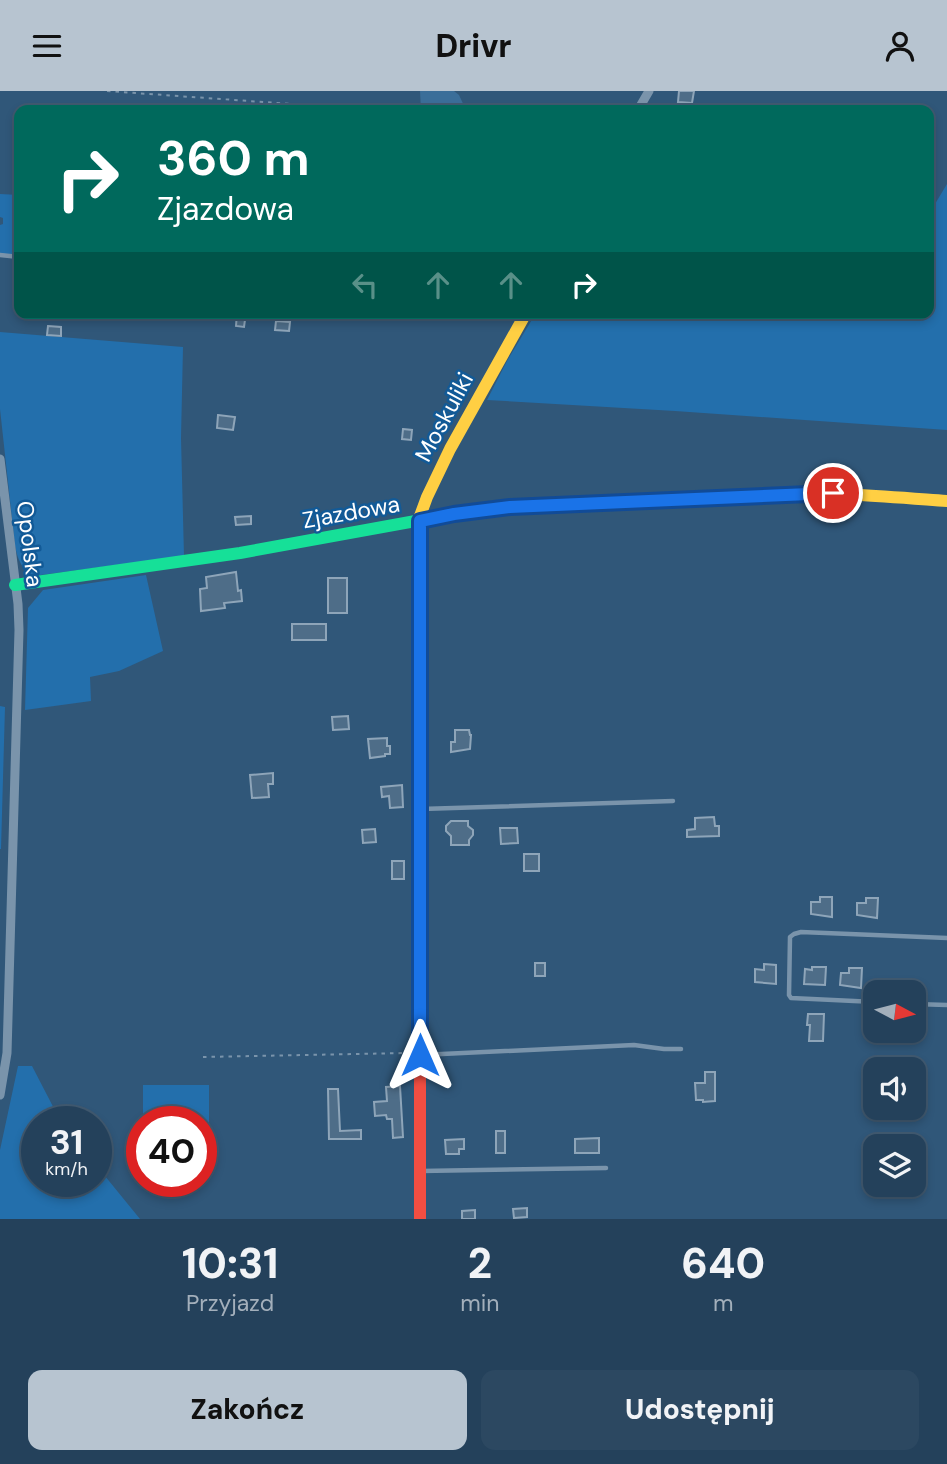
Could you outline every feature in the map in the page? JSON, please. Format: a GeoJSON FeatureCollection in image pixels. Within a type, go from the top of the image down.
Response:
{"type":"FeatureCollection","features":[{"type":"Feature","properties":{"kind":"street","name":"Moskuliki"},"geometry":{"type":"LineString","coordinates":[[420,1219],[421,511],[450,449],[523,319]]}},
{"type":"Feature","properties":{"kind":"street","name":"Opolska"},"geometry":{"type":"LineString","coordinates":[[0,459],[19,631],[7,1052],[0,1095]]}},
{"type":"Feature","properties":{"kind":"street","name":"Zjazdowa"},"geometry":{"type":"LineString","coordinates":[[15,585],[240,553],[454,514],[510,507],[808,493],[947,501]]}},
{"type":"Feature","properties":{"kind":"lane"},"geometry":{"type":"LineString","coordinates":[[420,809],[673,801]]}},
{"type":"Feature","properties":{"kind":"lane"},"geometry":{"type":"LineString","coordinates":[[863,1001],[791,998],[790,937],[801,932],[947,938]]}},
{"type":"Feature","properties":{"kind":"lane"},"geometry":{"type":"LineString","coordinates":[[926,1004],[947,1005]]}},
{"type":"Feature","properties":{"kind":"lane"},"geometry":{"type":"LineString","coordinates":[[420,1053],[634,1045],[681,1049]]}},
{"type":"Feature","properties":{"kind":"lane"},"geometry":{"type":"LineString","coordinates":[[421,1171],[606,1168]]}},
{"type":"Feature","properties":{"kind":"path"},"geometry":{"type":"LineString","coordinates":[[107,91],[294,105]]}},
{"type":"Feature","properties":{"kind":"path"},"geometry":{"type":"LineString","coordinates":[[203,1057],[420,1053]]}},
{"type":"Feature","properties":{"kind":"shaded area"},"geometry":{"type":"Polygon","coordinates":[[[420,91],[454,91],[464,105],[421,105],[420,91]]]}},
{"type":"Feature","properties":{"kind":"shaded area"},"geometry":{"type":"Polygon","coordinates":[[[947,184],[947,430],[487,400],[532,319],[934,319],[934,206],[947,184]]]}},
{"type":"Feature","properties":{"kind":"shaded area"},"geometry":{"type":"Polygon","coordinates":[[[0,194],[14,195],[14,255],[0,254],[0,225],[3,224],[3,218],[0,217],[0,194]]]}},
{"type":"Feature","properties":{"kind":"shaded area"},"geometry":{"type":"Polygon","coordinates":[[[0,332],[183,347],[181,438],[184,556],[33,576],[23,567],[15,546],[0,409],[0,332]]]}},
{"type":"Feature","properties":{"kind":"shaded area"},"geometry":{"type":"Polygon","coordinates":[[[146,575],[163,651],[119,671],[90,677],[91,701],[25,710],[28,608],[43,590],[146,575]]]}},
{"type":"Feature","properties":{"kind":"shaded area"},"geometry":{"type":"Polygon","coordinates":[[[0,706],[5,707],[1,849],[0,849],[0,706]]]}},
{"type":"Feature","properties":{"kind":"shaded area"},"geometry":{"type":"Polygon","coordinates":[[[18,1066],[32,1066],[53,1106],[21,1106],[21,1197],[112,1197],[112,1185],[140,1219],[0,1219],[0,1150],[18,1066]]]}},
{"type":"Feature","properties":{"kind":"shaded area"},"geometry":{"type":"Polygon","coordinates":[[[143,1085],[209,1085],[209,1106],[143,1106],[143,1085]]]}},
{"type":"Feature","properties":{"kind":"building"},"geometry":{"type":"Polygon","coordinates":[[[679,91],[694,91],[692,103],[678,102],[679,91]]]}},
{"type":"Feature","properties":{"kind":"building"},"geometry":{"type":"Polygon","coordinates":[[[237,319],[245,319],[244,327],[236,326],[237,319]]]}},
{"type":"Feature","properties":{"kind":"building"},"geometry":{"type":"Polygon","coordinates":[[[276,321],[290,322],[289,331],[275,330],[276,321]]]}},
{"type":"Feature","properties":{"kind":"building"},"geometry":{"type":"Polygon","coordinates":[[[48,326],[61,327],[61,336],[47,335],[48,326]]]}},
{"type":"Feature","properties":{"kind":"building"},"geometry":{"type":"Polygon","coordinates":[[[218,415],[235,417],[233,430],[217,428],[218,415]]]}},
{"type":"Feature","properties":{"kind":"building"},"geometry":{"type":"Polygon","coordinates":[[[403,429],[412,430],[411,440],[402,439],[403,429]]]}},
{"type":"Feature","properties":{"kind":"building"},"geometry":{"type":"Polygon","coordinates":[[[251,516],[251,524],[236,525],[235,517],[251,516]]]}},
{"type":"Feature","properties":{"kind":"building"},"geometry":{"type":"Polygon","coordinates":[[[236,572],[242,601],[224,603],[225,608],[201,611],[200,589],[207,588],[206,577],[236,572]]]}},
{"type":"Feature","properties":{"kind":"building"},"geometry":{"type":"Polygon","coordinates":[[[328,578],[347,578],[347,613],[328,613],[328,578]]]}},
{"type":"Feature","properties":{"kind":"building"},"geometry":{"type":"Polygon","coordinates":[[[292,624],[326,624],[326,640],[292,640],[292,624]]]}},
{"type":"Feature","properties":{"kind":"building"},"geometry":{"type":"Polygon","coordinates":[[[348,716],[349,729],[333,730],[332,717],[348,716]]]}},
{"type":"Feature","properties":{"kind":"building"},"geometry":{"type":"Polygon","coordinates":[[[455,730],[469,730],[470,749],[451,752],[451,742],[455,742],[455,730]]]}},
{"type":"Feature","properties":{"kind":"building"},"geometry":{"type":"Polygon","coordinates":[[[387,738],[390,754],[370,758],[368,739],[387,738]]]}},
{"type":"Feature","properties":{"kind":"building"},"geometry":{"type":"Polygon","coordinates":[[[273,773],[273,784],[268,784],[269,797],[252,798],[250,775],[273,773]]]}},
{"type":"Feature","properties":{"kind":"building"},"geometry":{"type":"Polygon","coordinates":[[[402,785],[403,807],[390,808],[389,796],[382,797],[381,787],[402,785]]]}},
{"type":"Feature","properties":{"kind":"building"},"geometry":{"type":"Polygon","coordinates":[[[714,817],[715,826],[719,826],[719,836],[687,837],[687,830],[695,829],[695,818],[714,817]]]}},
{"type":"Feature","properties":{"kind":"building"},"geometry":{"type":"Polygon","coordinates":[[[451,821],[468,821],[468,826],[473,830],[469,845],[451,845],[451,836],[446,831],[446,826],[451,821]]]}},
{"type":"Feature","properties":{"kind":"building"},"geometry":{"type":"Polygon","coordinates":[[[500,828],[517,828],[518,843],[501,844],[500,828]]]}},
{"type":"Feature","properties":{"kind":"building"},"geometry":{"type":"Polygon","coordinates":[[[375,829],[376,842],[363,843],[362,830],[375,829]]]}},
{"type":"Feature","properties":{"kind":"building"},"geometry":{"type":"Polygon","coordinates":[[[524,854],[539,854],[539,871],[524,871],[524,854]]]}},
{"type":"Feature","properties":{"kind":"building"},"geometry":{"type":"Polygon","coordinates":[[[392,861],[404,861],[404,879],[392,879],[392,861]]]}},
{"type":"Feature","properties":{"kind":"building"},"geometry":{"type":"Polygon","coordinates":[[[820,897],[832,897],[832,917],[811,914],[811,902],[820,902],[820,897]]]}},
{"type":"Feature","properties":{"kind":"building"},"geometry":{"type":"Polygon","coordinates":[[[866,898],[878,898],[877,918],[857,915],[857,903],[866,903],[866,898]]]}},
{"type":"Feature","properties":{"kind":"building"},"geometry":{"type":"Polygon","coordinates":[[[535,963],[545,963],[545,976],[535,976],[535,963]]]}},
{"type":"Feature","properties":{"kind":"building"},"geometry":{"type":"Polygon","coordinates":[[[764,964],[776,965],[776,984],[755,982],[755,969],[764,970],[764,964]]]}},
{"type":"Feature","properties":{"kind":"building"},"geometry":{"type":"Polygon","coordinates":[[[812,967],[826,967],[825,985],[804,984],[805,969],[812,970],[812,967]]]}},
{"type":"Feature","properties":{"kind":"building"},"geometry":{"type":"Polygon","coordinates":[[[849,968],[862,968],[861,988],[840,985],[841,973],[849,973],[849,968]]]}},
{"type":"Feature","properties":{"kind":"building"},"geometry":{"type":"Polygon","coordinates":[[[808,1014],[824,1014],[823,1041],[809,1041],[808,1014]]]}},
{"type":"Feature","properties":{"kind":"building"},"geometry":{"type":"Polygon","coordinates":[[[705,1072],[715,1072],[715,1101],[696,1100],[695,1083],[705,1083],[705,1072]]]}},
{"type":"Feature","properties":{"kind":"building"},"geometry":{"type":"Polygon","coordinates":[[[400,1086],[403,1137],[393,1138],[392,1119],[387,1119],[386,1115],[375,1116],[374,1102],[387,1101],[386,1087],[400,1086]]]}},
{"type":"Feature","properties":{"kind":"building"},"geometry":{"type":"Polygon","coordinates":[[[328,1089],[338,1089],[340,1131],[361,1130],[361,1139],[329,1139],[328,1089]]]}},
{"type":"Feature","properties":{"kind":"building"},"geometry":{"type":"Polygon","coordinates":[[[496,1131],[505,1131],[505,1153],[496,1153],[496,1131]]]}},
{"type":"Feature","properties":{"kind":"building"},"geometry":{"type":"Polygon","coordinates":[[[599,1138],[599,1153],[575,1153],[575,1139],[599,1138]]]}},
{"type":"Feature","properties":{"kind":"building"},"geometry":{"type":"Polygon","coordinates":[[[464,1139],[464,1149],[459,1149],[459,1154],[446,1154],[445,1140],[464,1139]]]}},
{"type":"Feature","properties":{"kind":"building"},"geometry":{"type":"Polygon","coordinates":[[[527,1208],[527,1217],[514,1218],[513,1209],[527,1208]]]}},
{"type":"Feature","properties":{"kind":"building"},"geometry":{"type":"Polygon","coordinates":[[[475,1210],[475,1219],[462,1219],[462,1211],[475,1210]]]}},
{"type":"Feature","properties":{"kind":"traffic: fast"},"geometry":{"type":"LineString","coordinates":[[15,585],[240,553],[494,509],[781,494]]}},
{"type":"Feature","properties":{"kind":"traffic: fast"},"geometry":{"type":"LineString","coordinates":[[420,542],[420,1059]]}},
{"type":"Feature","properties":{"kind":"traffic: slow"},"geometry":{"type":"LineString","coordinates":[[420,542],[420,516],[427,497],[450,449],[523,319]]}},
{"type":"Feature","properties":{"kind":"traffic: slow"},"geometry":{"type":"LineString","coordinates":[[781,494],[844,494],[947,501]]}},
{"type":"Feature","properties":{"kind":"traffic: jam"},"geometry":{"type":"LineString","coordinates":[[420,1059],[420,1219]]}},
{"type":"Feature","properties":{"kind":"route"},"geometry":{"type":"LineString","coordinates":[[420,1055],[420,521],[510,507],[833,493]]}}]}
